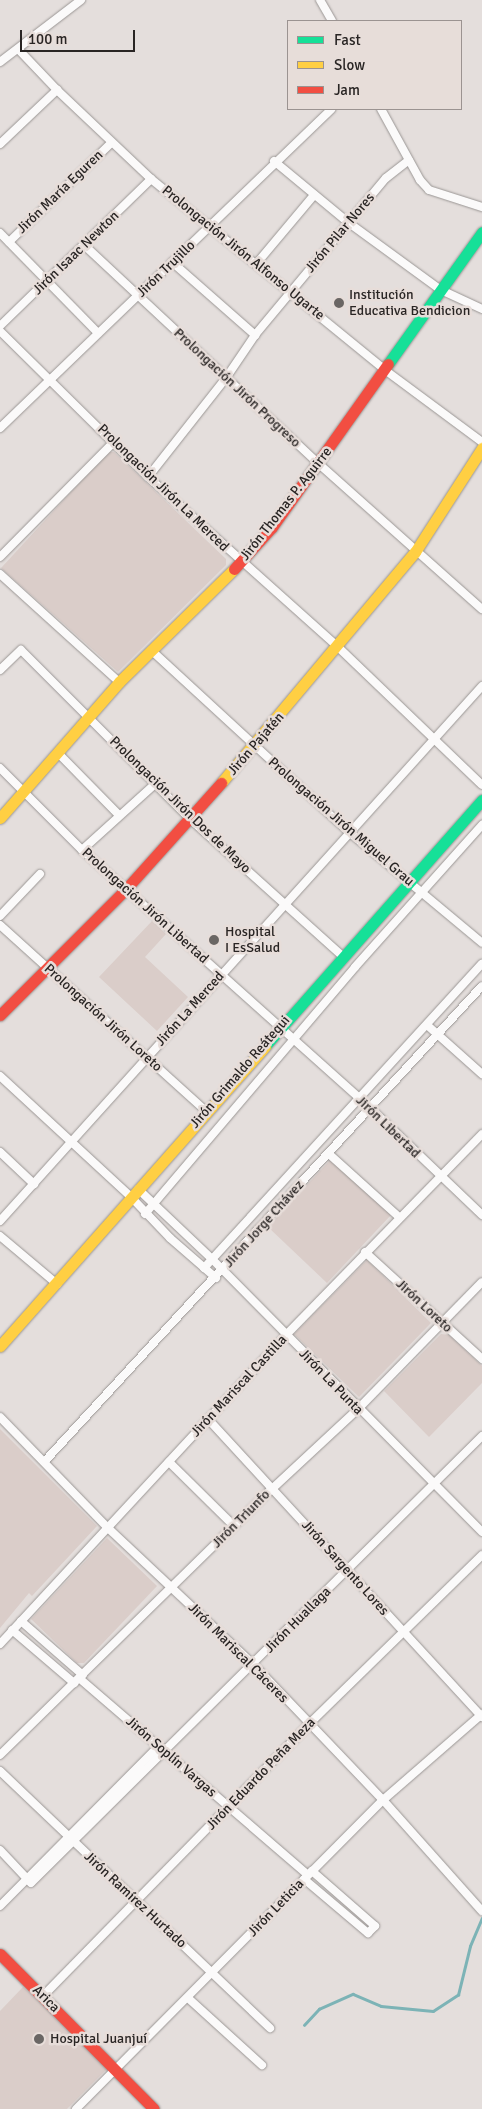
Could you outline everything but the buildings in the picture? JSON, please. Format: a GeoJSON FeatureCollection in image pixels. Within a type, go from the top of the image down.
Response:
{"type":"FeatureCollection","features":[{"type":"Feature","properties":{"kind":"main road","name":"Jirón Thomas P. Aguirre"},"geometry":{"type":"LineString","coordinates":[[0,818],[59,754],[119,682],[240,563],[319,464],[482,232]]}},
{"type":"Feature","properties":{"kind":"main road","name":"Jirón Pajatén"},"geometry":{"type":"LineString","coordinates":[[0,1015],[49,969],[125,890],[254,746],[338,648],[415,552],[482,448]]}},
{"type":"Feature","properties":{"kind":"main road","name":"Jirón Grimaldo Reátegui"},"geometry":{"type":"LineString","coordinates":[[0,1346],[57,1284],[279,1027],[482,800]]}},
{"type":"Feature","properties":{"kind":"main road","name":"Arica"},"geometry":{"type":"LineString","coordinates":[[0,1954],[154,2109]]}},
{"type":"Feature","properties":{"kind":"street"},"geometry":{"type":"LineString","coordinates":[[0,62],[81,0]]}},
{"type":"Feature","properties":{"kind":"street"},"geometry":{"type":"LineString","coordinates":[[320,0],[331,20]]}},
{"type":"Feature","properties":{"kind":"street","name":"Prolongación Jirón Alfonso Ugarte"},"geometry":{"type":"LineString","coordinates":[[18,49],[111,143],[151,179],[292,291],[385,370],[482,442]]}},
{"type":"Feature","properties":{"kind":"street"},"geometry":{"type":"LineString","coordinates":[[0,144],[57,90]]}},
{"type":"Feature","properties":{"kind":"street","name":"Jirón Trujillo"},"geometry":{"type":"LineString","coordinates":[[0,428],[274,162],[331,110]]}},
{"type":"Feature","properties":{"kind":"street"},"geometry":{"type":"LineString","coordinates":[[382,110],[409,160],[430,190],[482,207]]}},
{"type":"Feature","properties":{"kind":"street","name":"Jirón María Eguren"},"geometry":{"type":"LineString","coordinates":[[9,242],[111,143]]}},
{"type":"Feature","properties":{"kind":"street","name":"Jirón Pilar Nores"},"geometry":{"type":"LineString","coordinates":[[148,477],[226,378],[255,335],[386,178],[409,160]]}},
{"type":"Feature","properties":{"kind":"street"},"geometry":{"type":"LineString","coordinates":[[274,162],[350,223],[441,290],[482,309]]}},
{"type":"Feature","properties":{"kind":"street","name":"Jirón Isaac Newton"},"geometry":{"type":"LineString","coordinates":[[0,326],[151,179]]}},
{"type":"Feature","properties":{"kind":"street"},"geometry":{"type":"LineString","coordinates":[[257,263],[314,195]]}},
{"type":"Feature","properties":{"kind":"street"},"geometry":{"type":"LineString","coordinates":[[0,233],[49,280],[98,333]]}},
{"type":"Feature","properties":{"kind":"street","name":"Prolongación Jirón Progreso"},"geometry":{"type":"LineString","coordinates":[[84,245],[415,552],[482,609]]}},
{"type":"Feature","properties":{"kind":"street"},"geometry":{"type":"LineString","coordinates":[[172,262],[255,335]]}},
{"type":"Feature","properties":{"kind":"street","name":"Prolongación Jirón La Merced"},"geometry":{"type":"LineString","coordinates":[[0,331],[148,477],[240,563],[338,648],[482,785]]}},
{"type":"Feature","properties":{"kind":"street"},"geometry":{"type":"LineString","coordinates":[[0,557],[114,442]]}},
{"type":"Feature","properties":{"kind":"street"},"geometry":{"type":"LineString","coordinates":[[0,574],[119,682]]}},
{"type":"Feature","properties":{"kind":"street","name":"Prolongación Jirón Dos de Mayo"},"geometry":{"type":"LineString","coordinates":[[0,670],[21,650],[189,818],[342,956]]}},
{"type":"Feature","properties":{"kind":"street","name":"Prolongación Jirón Miguel Grau"},"geometry":{"type":"LineString","coordinates":[[151,650],[349,832],[482,943]]}},
{"type":"Feature","properties":{"kind":"street","name":"Jirón La Merced"},"geometry":{"type":"LineString","coordinates":[[0,1222],[482,686]]}},
{"type":"Feature","properties":{"kind":"street"},"geometry":{"type":"LineString","coordinates":[[59,754],[118,814]]}},
{"type":"Feature","properties":{"kind":"street","name":"Prolongación Jirón Libertad"},"geometry":{"type":"LineString","coordinates":[[0,768],[125,890],[294,1040]]}},
{"type":"Feature","properties":{"kind":"street"},"geometry":{"type":"LineString","coordinates":[[82,850],[118,814],[156,784]]}},
{"type":"Feature","properties":{"kind":"street","name":"Jirón Grimaldo Reátegui"},"geometry":{"type":"LineString","coordinates":[[145,1214],[421,892],[482,825]]}},
{"type":"Feature","properties":{"kind":"street"},"geometry":{"type":"LineString","coordinates":[[0,916],[40,874]]}},
{"type":"Feature","properties":{"kind":"street","name":"Prolongación Jirón Loreto"},"geometry":{"type":"LineString","coordinates":[[0,925],[148,1056],[206,1111]]}},
{"type":"Feature","properties":{"kind":"street","name":"Jirón Jorge Chávez"},"geometry":{"type":"LineString","coordinates":[[204,1268],[482,964]]}},
{"type":"Feature","properties":{"kind":"street","name":"Jirón Jorge Chávez"},"geometry":{"type":"LineString","coordinates":[[45,1461],[329,1154],[368,1106],[482,986]]}},
{"type":"Feature","properties":{"kind":"street"},"geometry":{"type":"LineString","coordinates":[[427,1025],[482,1074]]}},
{"type":"Feature","properties":{"kind":"street","name":"Jirón Libertad"},"geometry":{"type":"LineString","coordinates":[[294,1040],[368,1106],[440,1177],[482,1215]]}},
{"type":"Feature","properties":{"kind":"street"},"geometry":{"type":"LineString","coordinates":[[0,1076],[72,1141],[135,1193],[145,1214],[216,1278]]}},
{"type":"Feature","properties":{"kind":"street","name":"Jirón Mariscal Castilla"},"geometry":{"type":"LineString","coordinates":[[0,1644],[286,1335],[482,1134]]}},
{"type":"Feature","properties":{"kind":"street"},"geometry":{"type":"LineString","coordinates":[[0,1152],[34,1184]]}},
{"type":"Feature","properties":{"kind":"street"},"geometry":{"type":"LineString","coordinates":[[329,1154],[399,1217]]}},
{"type":"Feature","properties":{"kind":"street","name":"Jirón La Punta"},"geometry":{"type":"LineString","coordinates":[[135,1193],[154,1203],[212,1259],[433,1485],[482,1532]]}},
{"type":"Feature","properties":{"kind":"street"},"geometry":{"type":"LineString","coordinates":[[0,1236],[57,1284]]}},
{"type":"Feature","properties":{"kind":"street","name":"Jirón Loreto"},"geometry":{"type":"LineString","coordinates":[[366,1252],[482,1359]]}},
{"type":"Feature","properties":{"kind":"street","name":"Jirón Triunfo"},"geometry":{"type":"LineString","coordinates":[[0,1755],[273,1488],[358,1409],[482,1282]]}},
{"type":"Feature","properties":{"kind":"street","name":"Jirón Mariscal Cáceres"},"geometry":{"type":"LineString","coordinates":[[0,1418],[45,1461],[108,1528],[253,1664],[383,1800],[482,1911]]}},
{"type":"Feature","properties":{"kind":"street","name":"Jirón Sargento Lores"},"geometry":{"type":"LineString","coordinates":[[208,1419],[273,1488],[346,1573],[481,1715]]}},
{"type":"Feature","properties":{"kind":"street","name":"Jirón Huallaga"},"geometry":{"type":"LineString","coordinates":[[0,1906],[67,1836],[253,1664],[482,1436]]}},
{"type":"Feature","properties":{"kind":"street"},"geometry":{"type":"LineString","coordinates":[[169,1462],[234,1526]]}},
{"type":"Feature","properties":{"kind":"street","name":"Jirón Eduardo Peña Meza"},"geometry":{"type":"LineString","coordinates":[[43,1996],[402,1630],[482,1555]]}},
{"type":"Feature","properties":{"kind":"street","name":"Jirón Soplín Vargas"},"geometry":{"type":"LineString","coordinates":[[21,1621],[79,1679]]}},
{"type":"Feature","properties":{"kind":"street","name":"Jirón Soplín Vargas"},"geometry":{"type":"LineString","coordinates":[[12,1630],[79,1679],[308,1875],[375,1926],[368,1933],[308,1875]]}},
{"type":"Feature","properties":{"kind":"street","name":"Jirón Leticia"},"geometry":{"type":"LineString","coordinates":[[76,2109],[214,1973],[383,1800],[481,1715]]}},
{"type":"Feature","properties":{"kind":"street","name":"Jirón Huallaga"},"geometry":{"type":"LineString","coordinates":[[27,1878],[31,1883],[162,1749]]}},
{"type":"Feature","properties":{"kind":"street","name":"Jirón Ramírez Hurtado"},"geometry":{"type":"LineString","coordinates":[[0,1771],[270,2028]]}},
{"type":"Feature","properties":{"kind":"street"},"geometry":{"type":"LineString","coordinates":[[0,1850],[27,1878]]}},
{"type":"Feature","properties":{"kind":"street"},"geometry":{"type":"LineString","coordinates":[[188,1998],[262,2065]]}},
{"type":"Feature","properties":{"kind":"shaded area"},"geometry":{"type":"Polygon","coordinates":[[[108,452],[114,452],[226,559],[226,565],[118,672],[1,568],[108,452]]]}},
{"type":"Feature","properties":{"kind":"shaded area"},"geometry":{"type":"Polygon","coordinates":[[[152,921],[166,934],[145,957],[188,997],[157,1031],[99,977],[152,921]]]}},
{"type":"Feature","properties":{"kind":"shaded area"},"geometry":{"type":"Polygon","coordinates":[[[331,1159],[391,1215],[327,1283],[268,1227],[331,1159]]]}},
{"type":"Feature","properties":{"kind":"shaded area"},"geometry":{"type":"Polygon","coordinates":[[[367,1260],[431,1323],[359,1397],[294,1334],[367,1260]]]}},
{"type":"Feature","properties":{"kind":"shaded area"},"geometry":{"type":"Polygon","coordinates":[[[441,1334],[449,1335],[482,1366],[482,1383],[429,1437],[384,1391],[441,1334]]]}},
{"type":"Feature","properties":{"kind":"shaded area"},"geometry":{"type":"Polygon","coordinates":[[[0,1429],[97,1526],[32,1596],[29,1593],[0,1628],[0,1429]]]}},
{"type":"Feature","properties":{"kind":"shaded area"},"geometry":{"type":"Polygon","coordinates":[[[107,1538],[157,1586],[84,1663],[77,1663],[31,1619],[107,1538]]]}},
{"type":"Feature","properties":{"kind":"shaded area","name":"Hospital Juanjuí"},"geometry":{"type":"Polygon","coordinates":[[[23,1987],[108,2068],[67,2109],[0,2109],[0,2011],[23,1987]]]}},
{"type":"Feature","properties":{"kind":"waterway"},"geometry":{"type":"LineString","coordinates":[[304,2025],[319,2009],[353,1994],[381,2006],[433,2011],[458,1995],[470,1946],[482,1918]]}},
{"type":"Feature","properties":{"kind":"traffic: fast"},"geometry":{"type":"LineString","coordinates":[[388,364],[482,232]]}},
{"type":"Feature","properties":{"kind":"traffic: fast"},"geometry":{"type":"LineString","coordinates":[[265,1046],[482,800]]}},
{"type":"Feature","properties":{"kind":"traffic: slow"},"geometry":{"type":"LineString","coordinates":[[221,783],[415,552],[482,448]]}},
{"type":"Feature","properties":{"kind":"traffic: slow"},"geometry":{"type":"LineString","coordinates":[[0,818],[119,682],[234,569]]}},
{"type":"Feature","properties":{"kind":"traffic: slow"},"geometry":{"type":"LineString","coordinates":[[0,1346],[265,1046]]}},
{"type":"Feature","properties":{"kind":"traffic: jam"},"geometry":{"type":"LineString","coordinates":[[234,569],[272,527],[388,364]]}},
{"type":"Feature","properties":{"kind":"traffic: jam"},"geometry":{"type":"LineString","coordinates":[[0,1015],[125,890],[221,783]]}},
{"type":"Feature","properties":{"kind":"traffic: jam"},"geometry":{"type":"LineString","coordinates":[[0,1954],[154,2109]]}},
{"type":"Feature","properties":{"kind":"place","name":"Institución Educativa Bendicion"},"geometry":{"type":"Point","coordinates":[339,303]}},
{"type":"Feature","properties":{"kind":"place","name":"Hospital I EsSalud"},"geometry":{"type":"Point","coordinates":[214,940]}},
{"type":"Feature","properties":{"kind":"place","name":"Hospital Juanjuí"},"geometry":{"type":"Point","coordinates":[39,2039]}}]}
